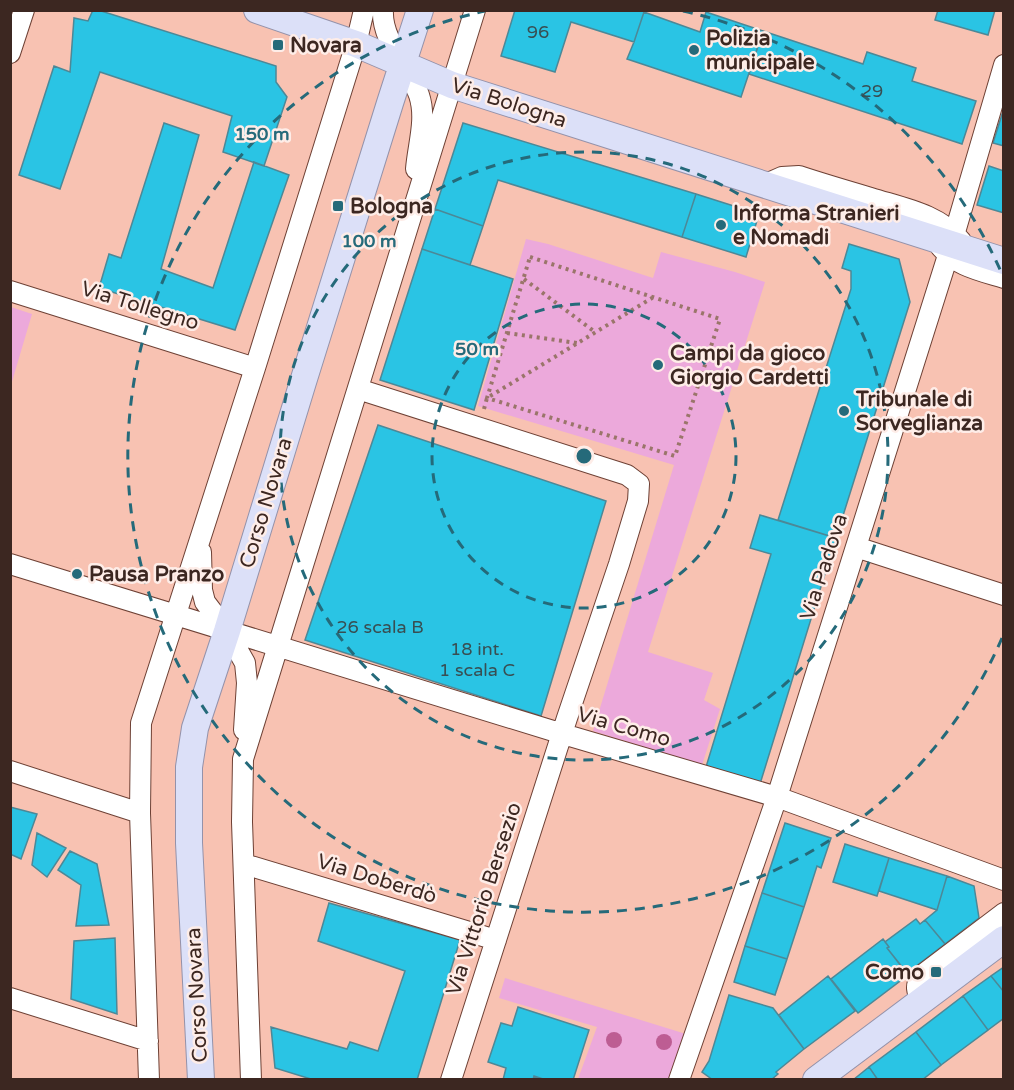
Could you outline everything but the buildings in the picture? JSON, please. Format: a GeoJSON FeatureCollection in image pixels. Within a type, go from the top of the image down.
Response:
{"type":"FeatureCollection","features":[{"type":"Feature","properties":{"kind":"main road","name":"Via Bologna"},"geometry":{"type":"LineString","coordinates":[[257,10],[356,44],[452,85],[764,185],[950,249],[1004,261]]}},
{"type":"Feature","properties":{"kind":"main road","name":"Corso Novara"},"geometry":{"type":"LineString","coordinates":[[201,1080],[189,843],[189,767],[195,728],[227,632],[420,10]]}},
{"type":"Feature","properties":{"kind":"main road"},"geometry":{"type":"LineString","coordinates":[[816,1080],[1004,939]]}},
{"type":"Feature","properties":{"kind":"street"},"geometry":{"type":"LineString","coordinates":[[10,53],[24,10]]}},
{"type":"Feature","properties":{"kind":"street"},"geometry":{"type":"LineString","coordinates":[[149,1080],[140,813],[141,723],[255,368],[356,44],[364,10]]}},
{"type":"Feature","properties":{"kind":"street"},"geometry":{"type":"LineString","coordinates":[[383,10],[391,42],[419,94],[422,108],[423,125],[418,151],[414,207]]}},
{"type":"Feature","properties":{"kind":"street"},"geometry":{"type":"LineString","coordinates":[[243,759],[475,10]]}},
{"type":"Feature","properties":{"kind":"street","name":"Via Padova"},"geometry":{"type":"LineString","coordinates":[[679,1080],[777,797],[950,249],[1004,65]]}},
{"type":"Feature","properties":{"kind":"street","name":"Via Bologna"},"geometry":{"type":"LineString","coordinates":[[950,249],[960,264],[1004,278]]}},
{"type":"Feature","properties":{"kind":"street","name":"Via Tollegno"},"geometry":{"type":"LineString","coordinates":[[10,291],[255,368]]}},
{"type":"Feature","properties":{"kind":"street","name":"Via Vittorio Bersezio"},"geometry":{"type":"LineString","coordinates":[[358,389],[627,475],[639,484],[635,511],[451,1080]]}},
{"type":"Feature","properties":{"kind":"street"},"geometry":{"type":"LineString","coordinates":[[201,536],[202,590],[205,602],[227,632],[245,663],[242,822],[254,1078]]}},
{"type":"Feature","properties":{"kind":"street"},"geometry":{"type":"LineString","coordinates":[[856,547],[1004,595]]}},
{"type":"Feature","properties":{"kind":"street","name":"Via Como"},"geometry":{"type":"LineString","coordinates":[[10,564],[227,632],[777,797],[1004,880]]}},
{"type":"Feature","properties":{"kind":"street"},"geometry":{"type":"LineString","coordinates":[[10,771],[140,813]]}},
{"type":"Feature","properties":{"kind":"street","name":"Via Doberdò"},"geometry":{"type":"LineString","coordinates":[[244,864],[496,940]]}},
{"type":"Feature","properties":{"kind":"street"},"geometry":{"type":"LineString","coordinates":[[922,1000],[916,987],[921,976],[1004,913]]}},
{"type":"Feature","properties":{"kind":"street"},"geometry":{"type":"LineString","coordinates":[[10,998],[148,1041]]}},
{"type":"Feature","properties":{"kind":"path"},"geometry":{"type":"LineString","coordinates":[[530,257],[720,319],[675,456],[487,398],[530,257]]}},
{"type":"Feature","properties":{"kind":"path"},"geometry":{"type":"LineString","coordinates":[[523,279],[595,332]]}},
{"type":"Feature","properties":{"kind":"path"},"geometry":{"type":"LineString","coordinates":[[487,398],[653,297]]}},
{"type":"Feature","properties":{"kind":"path"},"geometry":{"type":"LineString","coordinates":[[507,333],[578,343]]}},
{"type":"Feature","properties":{"kind":"shaded area"},"geometry":{"type":"Polygon","coordinates":[[[526,239],[653,278],[661,252],[765,282],[648,652],[713,673],[704,700],[720,709],[702,765],[593,731],[674,465],[478,406],[526,239]]]}},
{"type":"Feature","properties":{"kind":"shaded area"},"geometry":{"type":"Polygon","coordinates":[[[10,307],[32,314],[11,385],[10,307]]]}},
{"type":"Feature","properties":{"kind":"shaded area"},"geometry":{"type":"Polygon","coordinates":[[[505,978],[686,1034],[671,1079],[578,1079],[597,1027],[499,998],[505,978]]]}},
{"type":"Feature","properties":{"kind":"place","name":"Novara"},"geometry":{"type":"Point","coordinates":[278,45]}},
{"type":"Feature","properties":{"kind":"place","name":"Polizia municipale"},"geometry":{"type":"Point","coordinates":[694,50]}},
{"type":"Feature","properties":{"kind":"place","name":"Bologna"},"geometry":{"type":"Point","coordinates":[338,206]}},
{"type":"Feature","properties":{"kind":"place","name":"Informa Stranieri e Nomadi"},"geometry":{"type":"Point","coordinates":[721,225]}},
{"type":"Feature","properties":{"kind":"place","name":"Campi da gioco Giorgio Cardetti"},"geometry":{"type":"Point","coordinates":[658,365]}},
{"type":"Feature","properties":{"kind":"place","name":"Tribunale di Sorveglianza"},"geometry":{"type":"Point","coordinates":[844,411]}},
{"type":"Feature","properties":{"kind":"place","name":"Pausa Pranzo"},"geometry":{"type":"Point","coordinates":[77,574]}},
{"type":"Feature","properties":{"kind":"place","name":"Como"},"geometry":{"type":"Point","coordinates":[936,972]}}]}
